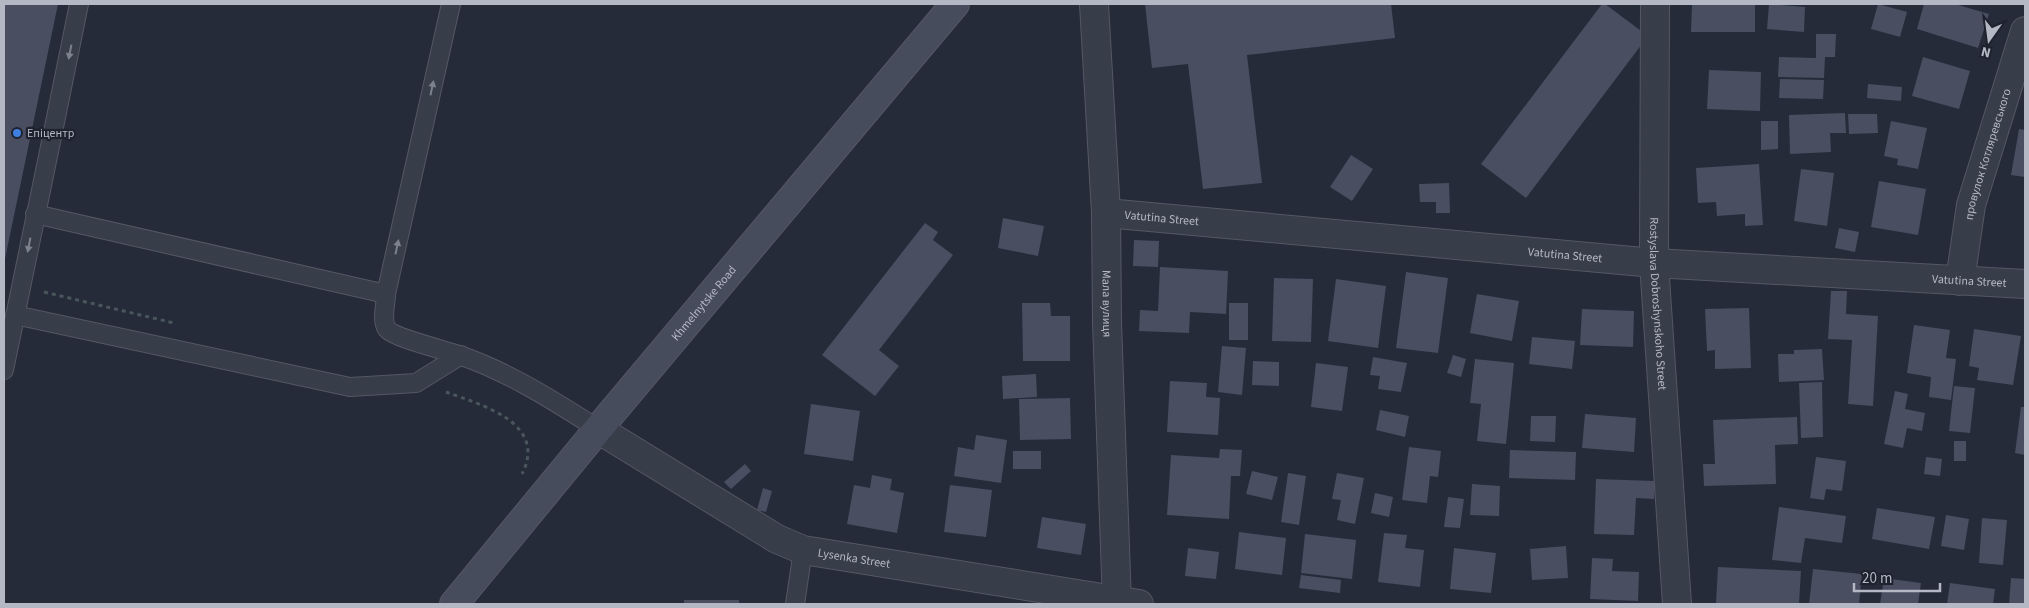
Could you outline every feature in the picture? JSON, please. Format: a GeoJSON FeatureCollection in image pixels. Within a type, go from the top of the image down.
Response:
{"type":"FeatureCollection","features":[{"type":"Feature","properties":{"kind":"street","name":"Khmelnytske Road"},"geometry":{"type":"LineString","coordinates":[[454,604],[598,429],[955,4]]}},
{"type":"Feature","properties":{"kind":"street","name":"Мала вулиця"},"geometry":{"type":"LineString","coordinates":[[1094,4],[1106,213],[1107,322],[1124,603]]}},
{"type":"Feature","properties":{"kind":"street","name":"Rostyslava Dobroshynskoho Street"},"geometry":{"type":"LineString","coordinates":[[1655,4],[1654,263],[1677,604]]}},
{"type":"Feature","properties":{"kind":"street","name":"провулок Котляревського"},"geometry":{"type":"LineString","coordinates":[[1960,281],[1971,206],[2025,31]]}},
{"type":"Feature","properties":{"kind":"street","name":"Vatutina Street"},"geometry":{"type":"LineString","coordinates":[[1106,213],[1654,263],[2025,284]]}},
{"type":"Feature","properties":{"kind":"street","name":"Lysenka Street"},"geometry":{"type":"LineString","coordinates":[[598,429],[777,539],[803,550],[1124,603]]}},
{"type":"Feature","properties":{"kind":"lane"},"geometry":{"type":"LineString","coordinates":[[4,370],[79,4]]}},
{"type":"Feature","properties":{"kind":"lane"},"geometry":{"type":"LineString","coordinates":[[451,4],[386,294],[384,321],[388,330],[398,336],[461,355],[532,387],[598,429]]}},
{"type":"Feature","properties":{"kind":"lane"},"geometry":{"type":"LineString","coordinates":[[35,214],[386,294]]}},
{"type":"Feature","properties":{"kind":"lane"},"geometry":{"type":"LineString","coordinates":[[15,315],[350,387],[416,382],[461,355]]}},
{"type":"Feature","properties":{"kind":"lane"},"geometry":{"type":"LineString","coordinates":[[795,604],[803,550]]}},
{"type":"Feature","properties":{"kind":"building","name":"Епіцентр"},"geometry":{"type":"Polygon","coordinates":[[[4,4],[58,4],[5,259],[4,259],[4,4]]]}},
{"type":"Feature","properties":{"kind":"building"},"geometry":{"type":"Polygon","coordinates":[[[1145,4],[1391,4],[1395,38],[1247,55],[1262,183],[1203,189],[1188,64],[1152,68],[1145,4]]]}},
{"type":"Feature","properties":{"kind":"building"},"geometry":{"type":"Polygon","coordinates":[[[1602,4],[1605,4],[1648,36],[1526,198],[1481,164],[1602,4]]]}},
{"type":"Feature","properties":{"kind":"building"},"geometry":{"type":"Polygon","coordinates":[[[1692,4],[1755,4],[1755,32],[1691,32],[1692,4]]]}},
{"type":"Feature","properties":{"kind":"building"},"geometry":{"type":"Polygon","coordinates":[[[1769,4],[1805,7],[1804,32],[1767,29],[1769,4]]]}},
{"type":"Feature","properties":{"kind":"building"},"geometry":{"type":"Polygon","coordinates":[[[1878,4],[1907,12],[1900,37],[1871,29],[1878,4]]]}},
{"type":"Feature","properties":{"kind":"building"},"geometry":{"type":"Polygon","coordinates":[[[1924,4],[1955,4],[1989,14],[1978,48],[1917,29],[1924,4]]]}},
{"type":"Feature","properties":{"kind":"building"},"geometry":{"type":"Polygon","coordinates":[[[1816,34],[1836,34],[1835,57],[1825,57],[1824,78],[1778,77],[1779,57],[1816,58],[1816,34]]]}},
{"type":"Feature","properties":{"kind":"building"},"geometry":{"type":"Polygon","coordinates":[[[1923,57],[1970,71],[1959,109],[1912,96],[1923,57]]]}},
{"type":"Feature","properties":{"kind":"building"},"geometry":{"type":"Polygon","coordinates":[[[1709,70],[1761,72],[1760,111],[1707,109],[1709,70]]]}},
{"type":"Feature","properties":{"kind":"building"},"geometry":{"type":"Polygon","coordinates":[[[1780,79],[1824,80],[1823,99],[1779,98],[1780,79]]]}},
{"type":"Feature","properties":{"kind":"building"},"geometry":{"type":"Polygon","coordinates":[[[1868,84],[1902,87],[1901,101],[1867,98],[1868,84]]]}},
{"type":"Feature","properties":{"kind":"building"},"geometry":{"type":"Polygon","coordinates":[[[1845,113],[1846,133],[1830,133],[1831,152],[1790,154],[1789,115],[1845,113]]]}},
{"type":"Feature","properties":{"kind":"building"},"geometry":{"type":"Polygon","coordinates":[[[1848,114],[1877,114],[1878,133],[1849,134],[1848,114]]]}},
{"type":"Feature","properties":{"kind":"building"},"geometry":{"type":"Polygon","coordinates":[[[1761,121],[1778,121],[1778,149],[1761,150],[1761,121]]]}},
{"type":"Feature","properties":{"kind":"building"},"geometry":{"type":"Polygon","coordinates":[[[1891,121],[1927,128],[1918,169],[1897,165],[1898,159],[1884,156],[1891,121]]]}},
{"type":"Feature","properties":{"kind":"building"},"geometry":{"type":"Polygon","coordinates":[[[2019,129],[2025,130],[2025,177],[2011,175],[2019,129]]]}},
{"type":"Feature","properties":{"kind":"building"},"geometry":{"type":"Polygon","coordinates":[[[1351,155],[1373,169],[1352,201],[1330,187],[1351,155]]]}},
{"type":"Feature","properties":{"kind":"building"},"geometry":{"type":"Polygon","coordinates":[[[1759,164],[1763,225],[1745,226],[1745,214],[1717,216],[1716,202],[1698,203],[1696,168],[1759,164]]]}},
{"type":"Feature","properties":{"kind":"building"},"geometry":{"type":"Polygon","coordinates":[[[1801,169],[1834,173],[1827,226],[1794,221],[1801,169]]]}},
{"type":"Feature","properties":{"kind":"building"},"geometry":{"type":"Polygon","coordinates":[[[1879,181],[1926,189],[1918,235],[1871,227],[1879,181]]]}},
{"type":"Feature","properties":{"kind":"building"},"geometry":{"type":"Polygon","coordinates":[[[1449,183],[1450,213],[1436,213],[1436,202],[1420,202],[1419,184],[1449,183]]]}},
{"type":"Feature","properties":{"kind":"building"},"geometry":{"type":"Polygon","coordinates":[[[1003,218],[1044,226],[1038,256],[998,248],[1003,218]]]}},
{"type":"Feature","properties":{"kind":"building"},"geometry":{"type":"Polygon","coordinates":[[[925,223],[938,232],[933,240],[953,255],[879,350],[899,366],[875,396],[822,355],[925,223]]]}},
{"type":"Feature","properties":{"kind":"building"},"geometry":{"type":"Polygon","coordinates":[[[1839,228],[1859,232],[1855,252],[1835,248],[1839,228]]]}},
{"type":"Feature","properties":{"kind":"building"},"geometry":{"type":"Polygon","coordinates":[[[1134,240],[1159,241],[1158,267],[1133,266],[1134,240]]]}},
{"type":"Feature","properties":{"kind":"building"},"geometry":{"type":"Polygon","coordinates":[[[1160,267],[1228,271],[1226,314],[1190,312],[1189,333],[1139,331],[1140,310],[1158,311],[1160,267]]]}},
{"type":"Feature","properties":{"kind":"building"},"geometry":{"type":"Polygon","coordinates":[[[1406,272],[1448,278],[1438,353],[1396,348],[1406,272]]]}},
{"type":"Feature","properties":{"kind":"building"},"geometry":{"type":"Polygon","coordinates":[[[1274,278],[1313,279],[1311,342],[1272,341],[1274,278]]]}},
{"type":"Feature","properties":{"kind":"building"},"geometry":{"type":"Polygon","coordinates":[[[1336,279],[1386,286],[1378,348],[1328,341],[1336,279]]]}},
{"type":"Feature","properties":{"kind":"building"},"geometry":{"type":"Polygon","coordinates":[[[1831,291],[1847,291],[1846,314],[1878,316],[1873,406],[1848,404],[1852,340],[1828,339],[1831,291]]]}},
{"type":"Feature","properties":{"kind":"building"},"geometry":{"type":"Polygon","coordinates":[[[1477,294],[1519,301],[1512,341],[1470,333],[1477,294]]]}},
{"type":"Feature","properties":{"kind":"building"},"geometry":{"type":"Polygon","coordinates":[[[1022,303],[1050,303],[1051,316],[1070,316],[1070,361],[1023,361],[1022,303]]]}},
{"type":"Feature","properties":{"kind":"building"},"geometry":{"type":"Polygon","coordinates":[[[1229,303],[1248,303],[1248,340],[1229,340],[1229,303]]]}},
{"type":"Feature","properties":{"kind":"building"},"geometry":{"type":"Polygon","coordinates":[[[1749,308],[1751,368],[1715,369],[1715,350],[1707,351],[1705,309],[1749,308]]]}},
{"type":"Feature","properties":{"kind":"building"},"geometry":{"type":"Polygon","coordinates":[[[1582,309],[1634,311],[1633,347],[1580,345],[1582,309]]]}},
{"type":"Feature","properties":{"kind":"building"},"geometry":{"type":"Polygon","coordinates":[[[1914,325],[1950,330],[1946,358],[1956,359],[1951,400],[1929,397],[1931,377],[1907,373],[1914,325]]]}},
{"type":"Feature","properties":{"kind":"building"},"geometry":{"type":"Polygon","coordinates":[[[1974,329],[2021,336],[2013,385],[1977,380],[1979,368],[1969,366],[1974,329]]]}},
{"type":"Feature","properties":{"kind":"building"},"geometry":{"type":"Polygon","coordinates":[[[1532,337],[1575,341],[1572,369],[1529,364],[1532,337]]]}},
{"type":"Feature","properties":{"kind":"building"},"geometry":{"type":"Polygon","coordinates":[[[1222,346],[1246,348],[1242,395],[1218,392],[1222,346]]]}},
{"type":"Feature","properties":{"kind":"building"},"geometry":{"type":"Polygon","coordinates":[[[1822,349],[1824,380],[1779,382],[1778,354],[1794,354],[1794,350],[1822,349]]]}},
{"type":"Feature","properties":{"kind":"building"},"geometry":{"type":"Polygon","coordinates":[[[1453,355],[1466,359],[1461,377],[1447,373],[1453,355]]]}},
{"type":"Feature","properties":{"kind":"building"},"geometry":{"type":"Polygon","coordinates":[[[1373,357],[1407,363],[1401,392],[1378,389],[1380,376],[1370,375],[1373,357]]]}},
{"type":"Feature","properties":{"kind":"building"},"geometry":{"type":"Polygon","coordinates":[[[1475,359],[1514,363],[1506,444],[1477,441],[1481,404],[1470,403],[1475,359]]]}},
{"type":"Feature","properties":{"kind":"building"},"geometry":{"type":"Polygon","coordinates":[[[1253,361],[1279,362],[1279,386],[1252,385],[1253,361]]]}},
{"type":"Feature","properties":{"kind":"building"},"geometry":{"type":"Polygon","coordinates":[[[1316,363],[1348,367],[1342,411],[1311,407],[1316,363]]]}},
{"type":"Feature","properties":{"kind":"building"},"geometry":{"type":"Polygon","coordinates":[[[1036,374],[1037,397],[1003,399],[1002,376],[1036,374]]]}},
{"type":"Feature","properties":{"kind":"building"},"geometry":{"type":"Polygon","coordinates":[[[1170,381],[1207,383],[1206,397],[1220,398],[1218,435],[1167,432],[1170,381]]]}},
{"type":"Feature","properties":{"kind":"building"},"geometry":{"type":"Polygon","coordinates":[[[1822,382],[1823,437],[1801,438],[1799,383],[1822,382]]]}},
{"type":"Feature","properties":{"kind":"building"},"geometry":{"type":"Polygon","coordinates":[[[1954,386],[1975,388],[1970,433],[1949,431],[1954,386]]]}},
{"type":"Feature","properties":{"kind":"building"},"geometry":{"type":"Polygon","coordinates":[[[1895,391],[1908,394],[1905,409],[1925,413],[1922,431],[1907,428],[1903,448],[1884,444],[1895,391]]]}},
{"type":"Feature","properties":{"kind":"building"},"geometry":{"type":"Polygon","coordinates":[[[1070,398],[1071,439],[1020,440],[1019,399],[1070,398]]]}},
{"type":"Feature","properties":{"kind":"building"},"geometry":{"type":"Polygon","coordinates":[[[811,404],[860,411],[853,461],[804,454],[811,404]]]}},
{"type":"Feature","properties":{"kind":"building"},"geometry":{"type":"Polygon","coordinates":[[[2021,407],[2025,407],[2025,455],[2015,453],[2021,407]]]}},
{"type":"Feature","properties":{"kind":"building"},"geometry":{"type":"Polygon","coordinates":[[[1380,410],[1409,416],[1405,437],[1376,430],[1380,410]]]}},
{"type":"Feature","properties":{"kind":"building"},"geometry":{"type":"Polygon","coordinates":[[[1585,414],[1636,418],[1634,452],[1582,448],[1585,414]]]}},
{"type":"Feature","properties":{"kind":"building"},"geometry":{"type":"Polygon","coordinates":[[[1531,416],[1556,416],[1555,442],[1530,441],[1531,416]]]}},
{"type":"Feature","properties":{"kind":"building"},"geometry":{"type":"Polygon","coordinates":[[[1797,417],[1798,444],[1775,445],[1776,484],[1704,486],[1703,464],[1715,464],[1713,420],[1797,417]]]}},
{"type":"Feature","properties":{"kind":"building"},"geometry":{"type":"Polygon","coordinates":[[[976,435],[1007,440],[1001,483],[954,476],[958,447],[974,450],[976,435]]]}},
{"type":"Feature","properties":{"kind":"building"},"geometry":{"type":"Polygon","coordinates":[[[1954,441],[1966,441],[1966,461],[1954,461],[1954,441]]]}},
{"type":"Feature","properties":{"kind":"building"},"geometry":{"type":"Polygon","coordinates":[[[1409,447],[1441,451],[1438,477],[1430,476],[1427,503],[1402,500],[1409,447]]]}},
{"type":"Feature","properties":{"kind":"building"},"geometry":{"type":"Polygon","coordinates":[[[1220,449],[1242,450],[1240,476],[1231,476],[1229,519],[1167,515],[1171,455],[1219,458],[1220,449]]]}},
{"type":"Feature","properties":{"kind":"building"},"geometry":{"type":"Polygon","coordinates":[[[1510,450],[1576,452],[1575,480],[1509,478],[1510,450]]]}},
{"type":"Feature","properties":{"kind":"building"},"geometry":{"type":"Polygon","coordinates":[[[1013,451],[1041,451],[1041,469],[1013,469],[1013,451]]]}},
{"type":"Feature","properties":{"kind":"building"},"geometry":{"type":"Polygon","coordinates":[[[1816,457],[1846,461],[1842,491],[1826,489],[1824,500],[1810,498],[1816,457]]]}},
{"type":"Feature","properties":{"kind":"building"},"geometry":{"type":"Polygon","coordinates":[[[1926,457],[1942,459],[1940,476],[1924,474],[1926,457]]]}},
{"type":"Feature","properties":{"kind":"building"},"geometry":{"type":"Polygon","coordinates":[[[745,464],[751,471],[731,489],[724,482],[745,464]]]}},
{"type":"Feature","properties":{"kind":"building"},"geometry":{"type":"Polygon","coordinates":[[[1252,471],[1278,477],[1272,500],[1246,494],[1252,471]]]}},
{"type":"Feature","properties":{"kind":"building"},"geometry":{"type":"Polygon","coordinates":[[[1288,473],[1306,476],[1299,525],[1281,522],[1288,473]]]}},
{"type":"Feature","properties":{"kind":"building"},"geometry":{"type":"Polygon","coordinates":[[[1337,473],[1364,478],[1355,524],[1337,520],[1341,500],[1332,499],[1337,473]]]}},
{"type":"Feature","properties":{"kind":"building"},"geometry":{"type":"Polygon","coordinates":[[[872,475],[892,479],[890,490],[904,493],[897,533],[847,524],[854,485],[870,488],[872,475]]]}},
{"type":"Feature","properties":{"kind":"building"},"geometry":{"type":"Polygon","coordinates":[[[1596,479],[1655,481],[1654,499],[1636,498],[1634,535],[1594,534],[1596,479]]]}},
{"type":"Feature","properties":{"kind":"building"},"geometry":{"type":"Polygon","coordinates":[[[1472,484],[1500,486],[1499,516],[1470,515],[1472,484]]]}},
{"type":"Feature","properties":{"kind":"building"},"geometry":{"type":"Polygon","coordinates":[[[950,485],[992,490],[986,537],[944,532],[950,485]]]}},
{"type":"Feature","properties":{"kind":"building"},"geometry":{"type":"Polygon","coordinates":[[[763,488],[772,491],[766,512],[757,510],[763,488]]]}},
{"type":"Feature","properties":{"kind":"building"},"geometry":{"type":"Polygon","coordinates":[[[1375,493],[1393,497],[1389,517],[1371,513],[1375,493]]]}},
{"type":"Feature","properties":{"kind":"building"},"geometry":{"type":"Polygon","coordinates":[[[1448,497],[1464,499],[1460,528],[1444,527],[1448,497]]]}},
{"type":"Feature","properties":{"kind":"building"},"geometry":{"type":"Polygon","coordinates":[[[1779,507],[1846,516],[1842,543],[1805,538],[1801,563],[1772,560],[1779,507]]]}},
{"type":"Feature","properties":{"kind":"building"},"geometry":{"type":"Polygon","coordinates":[[[1877,508],[1935,517],[1929,549],[1872,539],[1877,508]]]}},
{"type":"Feature","properties":{"kind":"building"},"geometry":{"type":"Polygon","coordinates":[[[1946,515],[1969,519],[1964,550],[1941,546],[1946,515]]]}},
{"type":"Feature","properties":{"kind":"building"},"geometry":{"type":"Polygon","coordinates":[[[1042,517],[1086,524],[1081,555],[1037,548],[1042,517]]]}},
{"type":"Feature","properties":{"kind":"building"},"geometry":{"type":"Polygon","coordinates":[[[1982,518],[2007,520],[2003,565],[1979,563],[1982,518]]]}},
{"type":"Feature","properties":{"kind":"building"},"geometry":{"type":"Polygon","coordinates":[[[1239,532],[1286,538],[1282,575],[1235,569],[1239,532]]]}},
{"type":"Feature","properties":{"kind":"building"},"geometry":{"type":"Polygon","coordinates":[[[1384,533],[1407,535],[1405,548],[1424,550],[1420,587],[1378,582],[1384,533]]]}},
{"type":"Feature","properties":{"kind":"building"},"geometry":{"type":"Polygon","coordinates":[[[1305,534],[1356,540],[1352,579],[1301,573],[1305,534]]]}},
{"type":"Feature","properties":{"kind":"building"},"geometry":{"type":"Polygon","coordinates":[[[1566,546],[1568,578],[1532,580],[1530,549],[1566,546]]]}},
{"type":"Feature","properties":{"kind":"building"},"geometry":{"type":"Polygon","coordinates":[[[1188,548],[1219,552],[1216,579],[1185,576],[1188,548]]]}},
{"type":"Feature","properties":{"kind":"building"},"geometry":{"type":"Polygon","coordinates":[[[1454,548],[1496,553],[1491,593],[1450,589],[1454,548]]]}},
{"type":"Feature","properties":{"kind":"building"},"geometry":{"type":"Polygon","coordinates":[[[1592,558],[1613,559],[1612,571],[1639,572],[1638,601],[1590,599],[1592,558]]]}},
{"type":"Feature","properties":{"kind":"building"},"geometry":{"type":"Polygon","coordinates":[[[1718,567],[1801,571],[1799,604],[1716,603],[1718,567]]]}},
{"type":"Feature","properties":{"kind":"building"},"geometry":{"type":"Polygon","coordinates":[[[1813,569],[1862,574],[1859,604],[1809,604],[1813,569]]]}},
{"type":"Feature","properties":{"kind":"building"},"geometry":{"type":"Polygon","coordinates":[[[1301,575],[1341,580],[1340,593],[1299,588],[1301,575]]]}},
{"type":"Feature","properties":{"kind":"building"},"geometry":{"type":"Polygon","coordinates":[[[1884,578],[1921,583],[1918,604],[1880,604],[1884,578]]]}},
{"type":"Feature","properties":{"kind":"building"},"geometry":{"type":"Polygon","coordinates":[[[2011,578],[2025,579],[2025,604],[2009,604],[2011,578]]]}},
{"type":"Feature","properties":{"kind":"building"},"geometry":{"type":"Polygon","coordinates":[[[1950,583],[1995,589],[1993,604],[1947,604],[1950,583]]]}},
{"type":"Feature","properties":{"kind":"building"},"geometry":{"type":"Polygon","coordinates":[[[684,600],[739,600],[739,604],[684,604],[684,600]]]}},
{"type":"Feature","properties":{"kind":"place","name":"Епіцентр"},"geometry":{"type":"Point","coordinates":[17,133]}}]}
